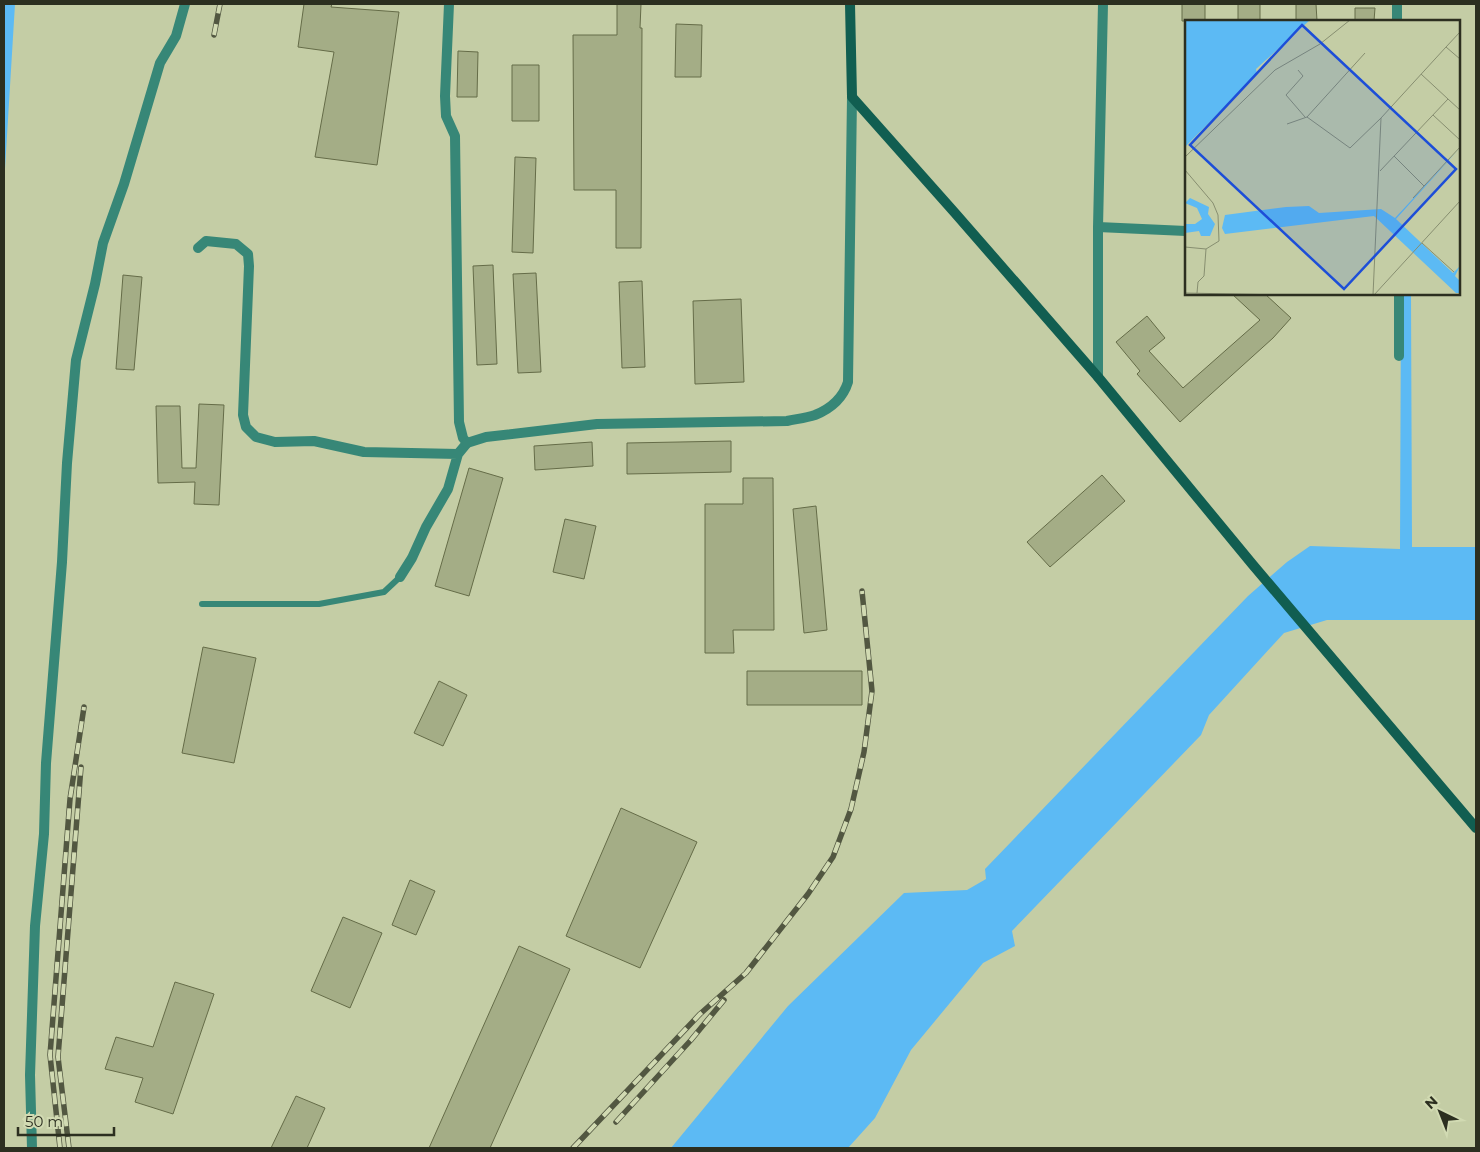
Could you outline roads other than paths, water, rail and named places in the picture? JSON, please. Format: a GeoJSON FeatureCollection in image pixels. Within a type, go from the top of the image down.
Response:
{"type":"FeatureCollection","features":[{"type":"Feature","properties":{"kind":"main road"},"geometry":{"type":"LineString","coordinates":[[850,4],[852,97],[1098,377],[1253,565],[1476,828]]}},
{"type":"Feature","properties":{"kind":"street"},"geometry":{"type":"LineString","coordinates":[[32,1148],[30,1075],[35,926],[44,834],[46,763],[76,360],[103,243],[124,184],[160,63],[176,36],[185,4]]}},
{"type":"Feature","properties":{"kind":"street"},"geometry":{"type":"LineString","coordinates":[[449,4],[445,96],[446,116],[455,136],[459,422],[463,438],[467,443]]}},
{"type":"Feature","properties":{"kind":"street"},"geometry":{"type":"LineString","coordinates":[[1098,377],[1098,227],[1103,4]]}},
{"type":"Feature","properties":{"kind":"street"},"geometry":{"type":"LineString","coordinates":[[1397,4],[1397,20]]}},
{"type":"Feature","properties":{"kind":"street"},"geometry":{"type":"LineString","coordinates":[[400,577],[448,489],[458,454],[467,443],[486,437],[597,424],[787,421],[815,415],[836,403],[845,392],[848,382],[852,97]]}},
{"type":"Feature","properties":{"kind":"street"},"geometry":{"type":"LineString","coordinates":[[1098,227],[1185,231]]}},
{"type":"Feature","properties":{"kind":"street"},"geometry":{"type":"LineString","coordinates":[[198,248],[206,240],[236,244],[248,254],[250,266],[243,415],[246,427],[256,437],[275,442],[314,441],[364,452],[458,454]]}},
{"type":"Feature","properties":{"kind":"street"},"geometry":{"type":"LineString","coordinates":[[1399,295],[1399,356]]}},
{"type":"Feature","properties":{"kind":"lane"},"geometry":{"type":"LineString","coordinates":[[202,604],[319,604],[384,592],[400,577]]}},
{"type":"Feature","properties":{"kind":"water"},"geometry":{"type":"Polygon","coordinates":[[[4,4],[15,4],[4,185],[4,4]]]}},
{"type":"Feature","properties":{"kind":"water"},"geometry":{"type":"Polygon","coordinates":[[[1401,295],[1411,295],[1412,547],[1476,547],[1476,620],[1327,620],[1284,633],[1209,715],[1201,735],[1012,931],[1015,946],[983,963],[911,1050],[875,1118],[848,1148],[671,1148],[788,1006],[904,893],[967,890],[986,879],[985,869],[1248,596],[1287,562],[1310,546],[1400,549],[1401,295]]]}},
{"type":"Feature","properties":{"kind":"railway"},"geometry":{"type":"LineString","coordinates":[[214,35],[220,4]]}},
{"type":"Feature","properties":{"kind":"railway"},"geometry":{"type":"LineString","coordinates":[[573,1148],[700,1014],[746,973],[808,894],[833,857],[851,809],[864,752],[872,691],[862,591]]}},
{"type":"Feature","properties":{"kind":"railway"},"geometry":{"type":"LineString","coordinates":[[60,1148],[50,1055],[70,799],[84,707]]}},
{"type":"Feature","properties":{"kind":"railway"},"geometry":{"type":"LineString","coordinates":[[69,1148],[58,1057],[81,767]]}},
{"type":"Feature","properties":{"kind":"railway"},"geometry":{"type":"LineString","coordinates":[[616,1122],[691,1040],[724,1000]]}}]}
